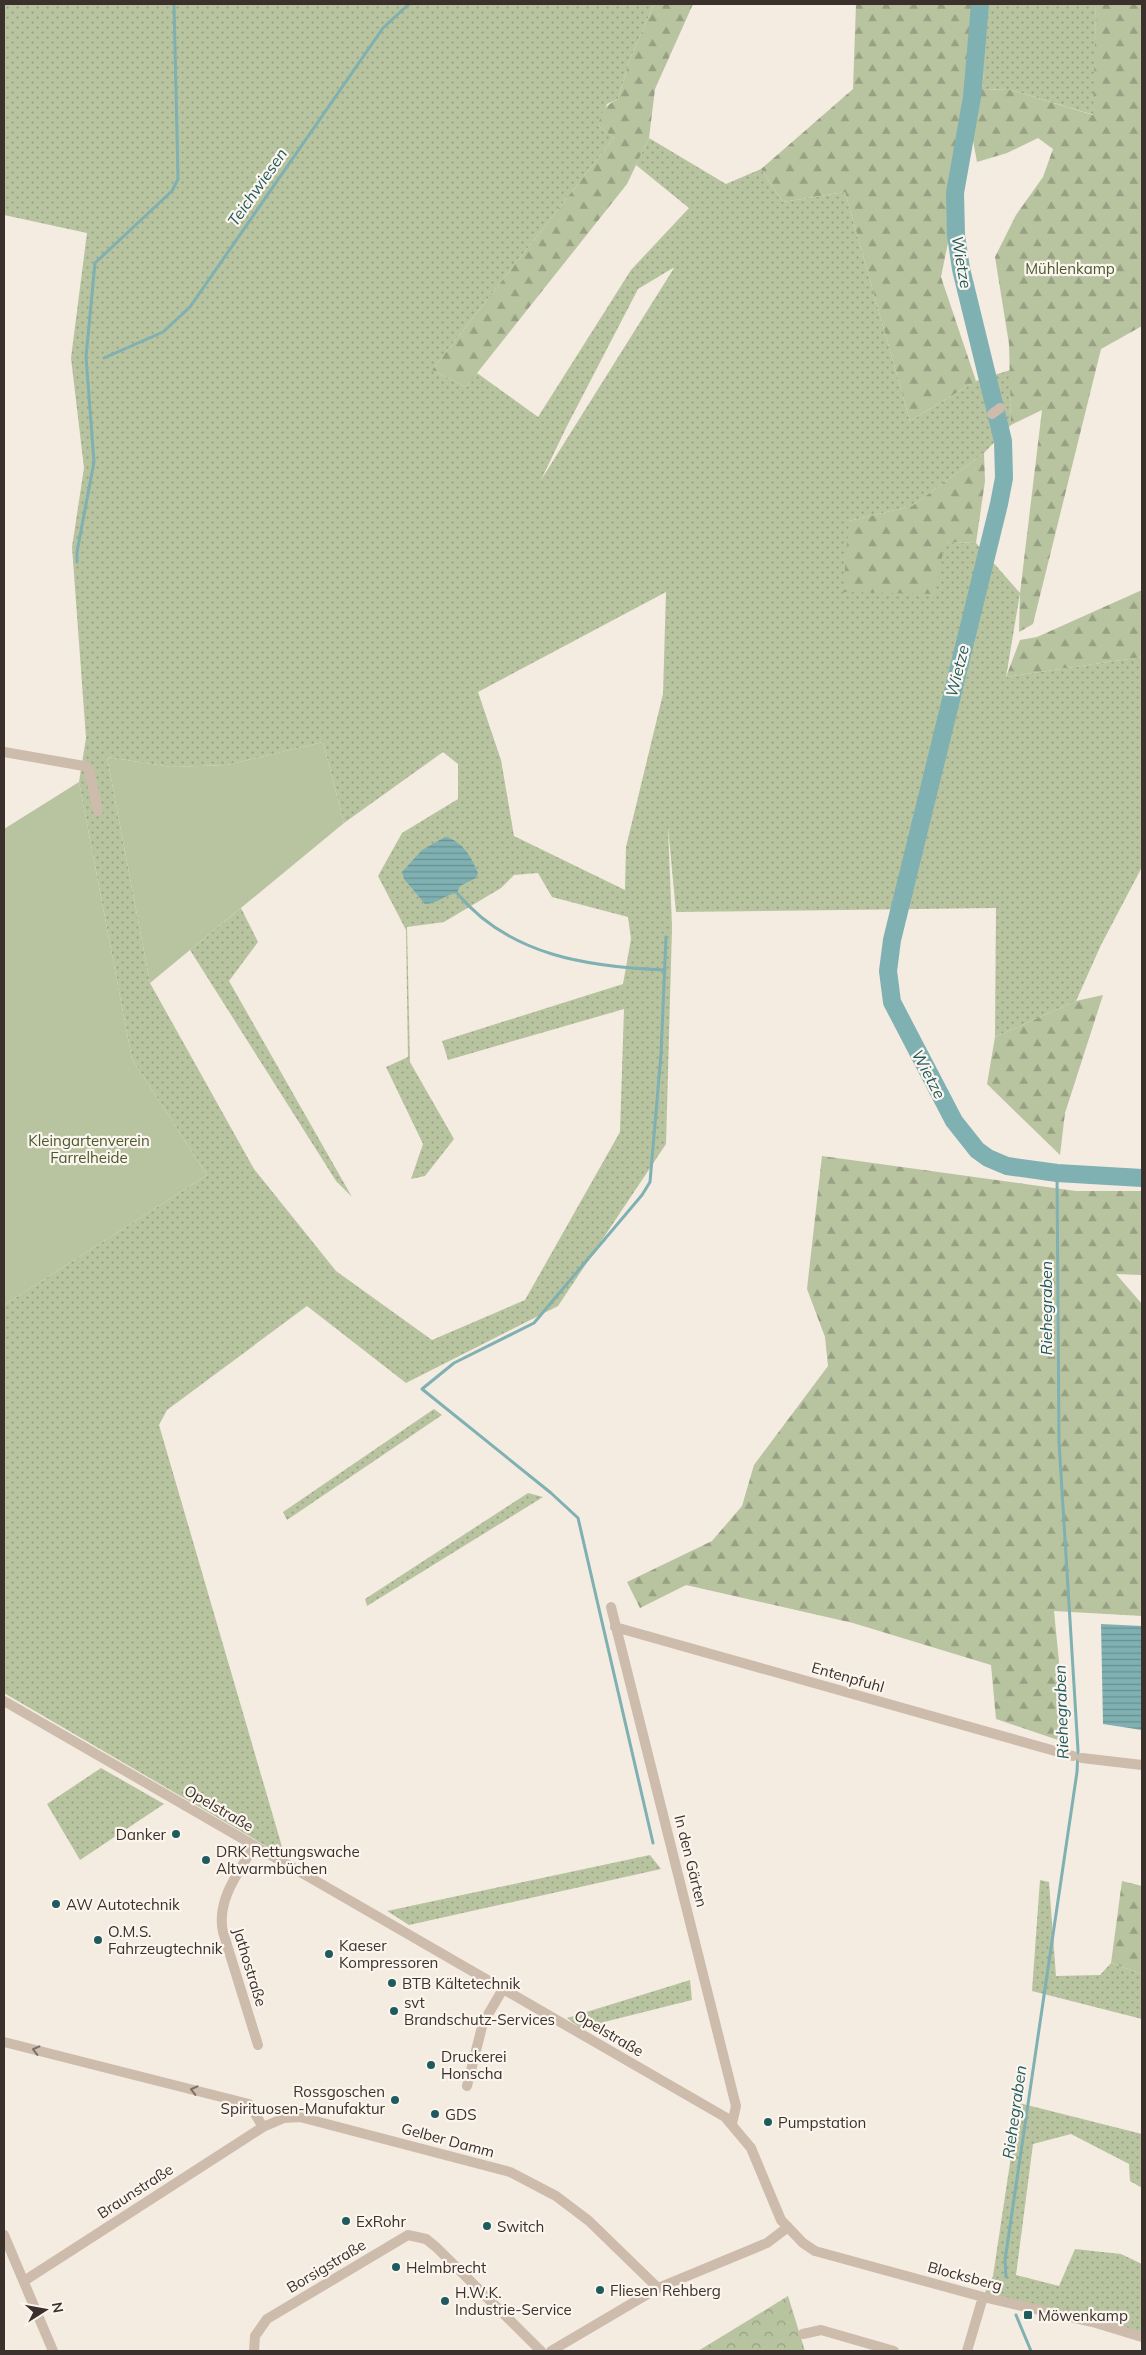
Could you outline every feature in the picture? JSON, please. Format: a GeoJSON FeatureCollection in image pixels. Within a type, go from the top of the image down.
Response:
{"type":"FeatureCollection","features":[{"type":"Feature","properties":{"kind":"street"},"geometry":{"type":"LineString","coordinates":[[4,752],[84,766],[89,769],[98,810]]}},
{"type":"Feature","properties":{"kind":"street","name":"In den Gärten"},"geometry":{"type":"LineString","coordinates":[[611,1607],[674,1851],[736,2106],[732,2124]]}},
{"type":"Feature","properties":{"kind":"street","name":"Entenpfuhl"},"geometry":{"type":"LineString","coordinates":[[615,1627],[1078,1757],[1142,1765]]}},
{"type":"Feature","properties":{"kind":"street","name":"Opelstraße"},"geometry":{"type":"LineString","coordinates":[[5,1704],[724,2117],[751,2148],[772,2203],[781,2220],[788,2227]]}},
{"type":"Feature","properties":{"kind":"street","name":"Jathostraße"},"geometry":{"type":"LineString","coordinates":[[254,1846],[223,1900],[220,1914],[223,1932],[258,2044]]}},
{"type":"Feature","properties":{"kind":"street"},"geometry":{"type":"LineString","coordinates":[[467,2086],[483,2024],[503,1989]]}},
{"type":"Feature","properties":{"kind":"street"},"geometry":{"type":"LineString","coordinates":[[4,2042],[248,2104],[263,2127]]}},
{"type":"Feature","properties":{"kind":"street","name":"Gelber Damm"},"geometry":{"type":"LineString","coordinates":[[263,2127],[284,2118],[300,2117],[510,2172],[556,2196],[589,2221],[658,2288]]}},
{"type":"Feature","properties":{"kind":"street","name":"Braunstraße"},"geometry":{"type":"LineString","coordinates":[[24,2281],[263,2127]]}},
{"type":"Feature","properties":{"kind":"street"},"geometry":{"type":"LineString","coordinates":[[551,2351],[658,2288],[767,2243],[788,2227]]}},
{"type":"Feature","properties":{"kind":"street","name":"Blocksberg"},"geometry":{"type":"LineString","coordinates":[[788,2227],[803,2243],[815,2251],[983,2297],[1096,2323],[1142,2337]]}},
{"type":"Feature","properties":{"kind":"street"},"geometry":{"type":"LineString","coordinates":[[4,2234],[52,2351]]}},
{"type":"Feature","properties":{"kind":"street","name":"Borsigstraße"},"geometry":{"type":"LineString","coordinates":[[254,2351],[255,2336],[267,2319],[408,2234],[426,2239],[436,2247],[541,2351]]}},
{"type":"Feature","properties":{"kind":"street"},"geometry":{"type":"LineString","coordinates":[[967,2351],[983,2297]]}},
{"type":"Feature","properties":{"kind":"street"},"geometry":{"type":"LineString","coordinates":[[803,2334],[821,2330],[894,2351]]}},
{"type":"Feature","properties":{"kind":"green space"},"geometry":{"type":"Polygon","coordinates":[[[4,4],[654,4],[630,59],[618,99],[607,104],[599,126],[614,138],[432,370],[466,387],[477,373],[538,417],[631,270],[689,208],[636,165],[649,138],[726,184],[761,169],[783,202],[845,192],[910,421],[976,381],[1010,370],[1011,425],[984,453],[912,506],[849,521],[945,542],[976,543],[1020,593],[1006,677],[1142,657],[1142,867],[1101,945],[1076,1001],[995,1037],[996,908],[676,912],[668,827],[672,927],[666,1144],[558,1306],[406,1383],[307,1306],[167,1410],[159,1425],[285,1857],[4,1693],[4,1305],[207,1175],[132,1059],[79,782],[86,738],[72,547],[84,468],[71,358],[87,233],[4,215],[4,4]],[[674,268],[638,289],[541,480],[674,268]],[[666,592],[478,692],[501,760],[514,836],[625,890],[626,847],[663,694],[666,592]],[[323,742],[227,765],[171,767],[107,757],[150,983],[254,1169],[336,1271],[432,1340],[525,1300],[620,1132],[624,1009],[448,1060],[442,1041],[623,984],[631,939],[628,917],[552,897],[538,873],[514,875],[501,888],[444,922],[407,927],[410,1062],[454,1139],[425,1176],[411,1179],[423,1144],[386,1067],[408,1057],[406,930],[378,876],[402,833],[458,799],[458,764],[443,752],[344,823],[323,742]]]}},
{"type":"Feature","properties":{"kind":"green space"},"geometry":{"type":"Polygon","coordinates":[[[654,4],[693,4],[655,89],[649,138],[627,184],[466,387],[432,370],[614,138],[599,126],[602,112],[607,106],[618,99],[630,59],[654,4]]]}},
{"type":"Feature","properties":{"kind":"green space","name":"Mühlenkamp"},"geometry":{"type":"Polygon","coordinates":[[[856,4],[984,4],[983,90],[1008,89],[1093,115],[1096,4],[1142,4],[1142,326],[1101,349],[1033,624],[1019,632],[1020,593],[1042,410],[1011,425],[1009,344],[995,257],[1016,215],[1043,177],[1053,149],[1038,138],[1007,153],[977,162],[971,130],[941,277],[976,381],[910,421],[845,192],[783,202],[761,169],[853,89],[856,4]]]}},
{"type":"Feature","properties":{"kind":"green space"},"geometry":{"type":"Polygon","coordinates":[[[984,4],[1096,4],[1094,115],[1008,89],[983,90],[984,4]]]}},
{"type":"Feature","properties":{"kind":"green space"},"geometry":{"type":"Polygon","coordinates":[[[984,453],[985,481],[976,543],[945,542],[935,594],[843,592],[849,521],[912,506],[984,453]]]}},
{"type":"Feature","properties":{"kind":"green space"},"geometry":{"type":"Polygon","coordinates":[[[1142,590],[1142,657],[1006,677],[1020,640],[1037,637],[1142,590]]]}},
{"type":"Feature","properties":{"kind":"green space"},"geometry":{"type":"Polygon","coordinates":[[[323,742],[344,823],[150,983],[107,757],[171,767],[227,765],[323,742]]]}},
{"type":"Feature","properties":{"kind":"green space","name":"Kleingartenverein Farrelheide"},"geometry":{"type":"Polygon","coordinates":[[[79,782],[132,1059],[207,1175],[4,1305],[4,829],[79,782]]]}},
{"type":"Feature","properties":{"kind":"green space"},"geometry":{"type":"Polygon","coordinates":[[[241,908],[258,942],[229,981],[352,1197],[336,1181],[190,950],[241,908]]]}},
{"type":"Feature","properties":{"kind":"green space"},"geometry":{"type":"Polygon","coordinates":[[[1103,995],[1065,1113],[1060,1155],[987,1084],[995,1037],[1076,1001],[1103,995]]]}},
{"type":"Feature","properties":{"kind":"green space"},"geometry":{"type":"Polygon","coordinates":[[[822,1156],[1076,1191],[1142,1191],[1142,1275],[1116,1274],[1142,1304],[1142,1616],[1054,1611],[1067,1743],[996,1719],[991,1665],[853,1623],[686,1585],[640,1608],[627,1582],[712,1541],[742,1506],[754,1465],[828,1366],[825,1337],[807,1289],[822,1156]]]}},
{"type":"Feature","properties":{"kind":"green space"},"geometry":{"type":"Polygon","coordinates":[[[434,1409],[442,1415],[287,1520],[283,1512],[434,1409]]]}},
{"type":"Feature","properties":{"kind":"green space"},"geometry":{"type":"Polygon","coordinates":[[[528,1493],[543,1497],[367,1606],[365,1599],[528,1493]]]}},
{"type":"Feature","properties":{"kind":"green space"},"geometry":{"type":"Polygon","coordinates":[[[101,1768],[164,1804],[80,1860],[47,1804],[101,1768]]]}},
{"type":"Feature","properties":{"kind":"green space"},"geometry":{"type":"Polygon","coordinates":[[[650,1855],[661,1869],[409,1925],[387,1911],[650,1855]]]}},
{"type":"Feature","properties":{"kind":"green space"},"geometry":{"type":"Polygon","coordinates":[[[1040,1880],[1049,1882],[1056,1976],[1100,1975],[1111,1963],[1142,1974],[1142,2019],[1032,1991],[1040,1880]]]}},
{"type":"Feature","properties":{"kind":"green space"},"geometry":{"type":"Polygon","coordinates":[[[1122,1881],[1142,1886],[1142,1974],[1111,1963],[1122,1881]]]}},
{"type":"Feature","properties":{"kind":"green space"},"geometry":{"type":"Polygon","coordinates":[[[690,1980],[692,2000],[580,2028],[567,2018],[690,1980]]]}},
{"type":"Feature","properties":{"kind":"green space"},"geometry":{"type":"Polygon","coordinates":[[[1019,2103],[1142,2134],[1142,2188],[1130,2181],[1129,2164],[1071,2134],[1033,2144],[1016,2275],[1059,2286],[1075,2249],[1121,2254],[1142,2264],[1142,2339],[983,2297],[993,2276],[1019,2103]]]}},
{"type":"Feature","properties":{"kind":"green space"},"geometry":{"type":"Polygon","coordinates":[[[788,2296],[805,2351],[698,2351],[788,2296]]]}},
{"type":"Feature","properties":{"kind":"water"},"geometry":{"type":"Polygon","coordinates":[[[445,837],[456,842],[466,850],[478,873],[476,878],[460,886],[457,893],[430,904],[425,904],[404,879],[402,872],[422,850],[445,837]]]}},
{"type":"Feature","properties":{"kind":"water"},"geometry":{"type":"Polygon","coordinates":[[[1101,1624],[1142,1626],[1142,1730],[1103,1724],[1101,1624]]]}},
{"type":"Feature","properties":{"kind":"waterway"},"geometry":{"type":"LineString","coordinates":[[77,562],[77,552],[94,462],[86,357],[95,263],[172,191],[178,179],[174,4]]}},
{"type":"Feature","properties":{"kind":"waterway","name":"Teichwiesen"},"geometry":{"type":"LineString","coordinates":[[104,358],[163,332],[190,307],[383,28],[409,4]]}},
{"type":"Feature","properties":{"kind":"waterway","name":"Wietze"},"geometry":{"type":"LineString","coordinates":[[980,4],[972,97],[955,193],[956,235],[961,269],[1003,441],[1004,478],[892,940],[888,971],[892,1002],[954,1121],[977,1150],[988,1158],[1007,1166],[1057,1173],[1142,1178]]}},
{"type":"Feature","properties":{"kind":"waterway"},"geometry":{"type":"LineString","coordinates":[[457,893],[478,914],[501,931],[526,944],[552,954],[608,966],[665,970]]}},
{"type":"Feature","properties":{"kind":"waterway"},"geometry":{"type":"LineString","coordinates":[[653,1843],[578,1518],[551,1493],[422,1389],[454,1363],[534,1323],[642,1195],[650,1182],[661,1054],[666,937]]}},
{"type":"Feature","properties":{"kind":"waterway","name":"Riehegraben"},"geometry":{"type":"LineString","coordinates":[[1006,2277],[1005,2260],[1077,1772],[1078,1750],[1059,1442],[1057,1173]]}},
{"type":"Feature","properties":{"kind":"waterway","name":"Riehegraben"},"geometry":{"type":"LineString","coordinates":[[1016,2315],[1031,2351]]}},
{"type":"Feature","properties":{"kind":"place","name":"Danker"},"geometry":{"type":"Point","coordinates":[176,1834]}},
{"type":"Feature","properties":{"kind":"place","name":"DRK Rettungswache Altwarmbüchen"},"geometry":{"type":"Point","coordinates":[206,1860]}},
{"type":"Feature","properties":{"kind":"place","name":"AW Autotechnik"},"geometry":{"type":"Point","coordinates":[56,1904]}},
{"type":"Feature","properties":{"kind":"place","name":"O.M.S. Fahrzeugtechnik"},"geometry":{"type":"Point","coordinates":[98,1940]}},
{"type":"Feature","properties":{"kind":"place","name":"Kaeser Kompressoren"},"geometry":{"type":"Point","coordinates":[329,1954]}},
{"type":"Feature","properties":{"kind":"place","name":"BTB Kältetechnik"},"geometry":{"type":"Point","coordinates":[392,1983]}},
{"type":"Feature","properties":{"kind":"place","name":"svt Brandschutz-Services"},"geometry":{"type":"Point","coordinates":[394,2011]}},
{"type":"Feature","properties":{"kind":"place","name":"Druckerei Honscha"},"geometry":{"type":"Point","coordinates":[431,2065]}},
{"type":"Feature","properties":{"kind":"place","name":"Rossgoschen Spirituosen-Manufaktur"},"geometry":{"type":"Point","coordinates":[395,2100]}},
{"type":"Feature","properties":{"kind":"place","name":"GDS"},"geometry":{"type":"Point","coordinates":[435,2114]}},
{"type":"Feature","properties":{"kind":"place","name":"Pumpstation"},"geometry":{"type":"Point","coordinates":[768,2122]}},
{"type":"Feature","properties":{"kind":"place","name":"ExRohr"},"geometry":{"type":"Point","coordinates":[346,2221]}},
{"type":"Feature","properties":{"kind":"place","name":"Switch"},"geometry":{"type":"Point","coordinates":[487,2226]}},
{"type":"Feature","properties":{"kind":"place","name":"Helmbrecht"},"geometry":{"type":"Point","coordinates":[396,2267]}},
{"type":"Feature","properties":{"kind":"place","name":"Fliesen Rehberg"},"geometry":{"type":"Point","coordinates":[600,2290]}},
{"type":"Feature","properties":{"kind":"place","name":"H.W.K. Industrie-Service"},"geometry":{"type":"Point","coordinates":[445,2301]}},
{"type":"Feature","properties":{"kind":"place","name":"Möwenkamp"},"geometry":{"type":"Point","coordinates":[1028,2315]}}]}
